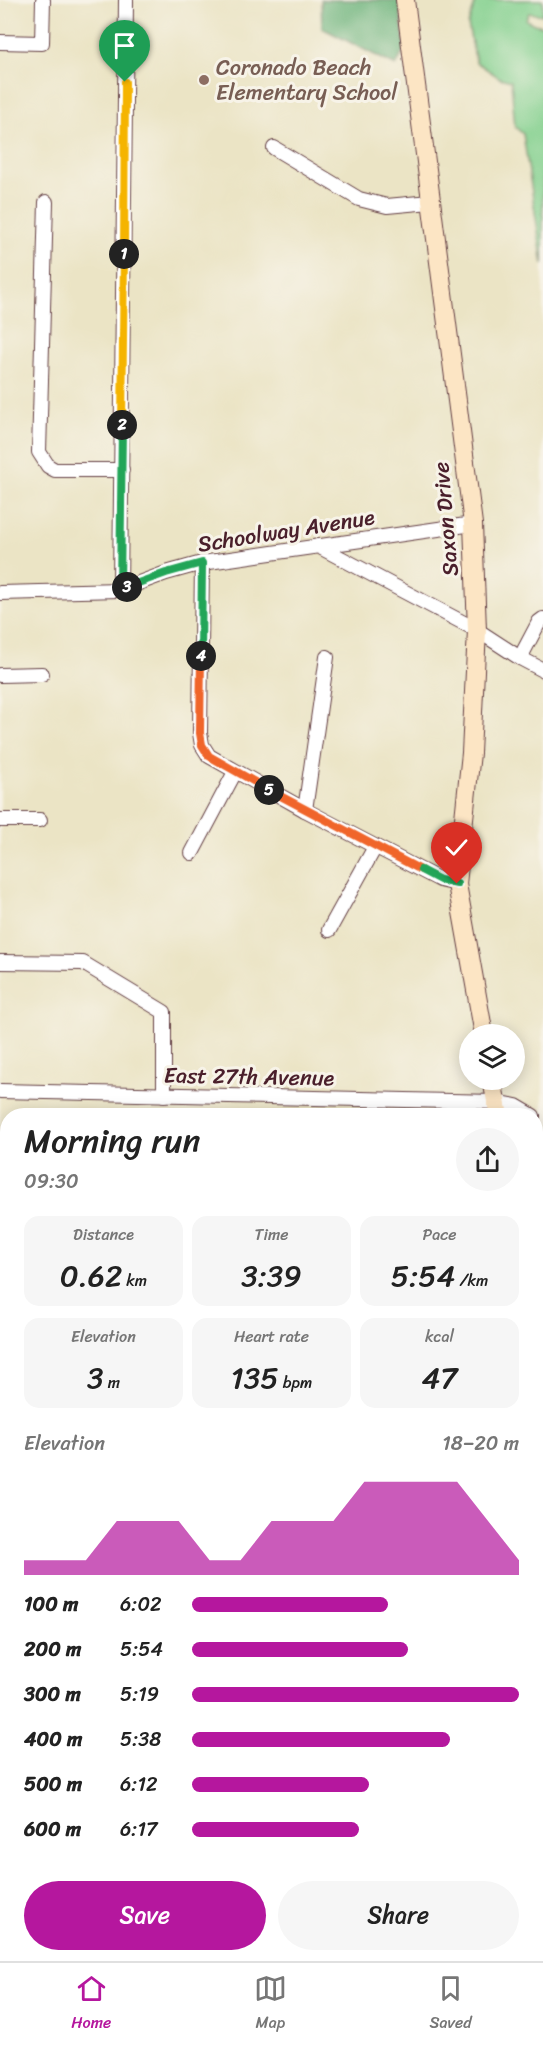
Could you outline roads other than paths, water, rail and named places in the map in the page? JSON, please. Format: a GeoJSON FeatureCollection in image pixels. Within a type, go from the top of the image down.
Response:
{"type":"FeatureCollection","features":[{"type":"Feature","properties":{"kind":"street"},"geometry":{"type":"LineString","coordinates":[[0,42],[42,43],[43,0]]}},
{"type":"Feature","properties":{"kind":"street"},"geometry":{"type":"LineString","coordinates":[[120,590],[126,0]]}},
{"type":"Feature","properties":{"kind":"street","name":"Saxon Drive"},"geometry":{"type":"LineString","coordinates":[[405,0],[473,524],[477,630],[471,753],[457,884],[482,1024]]}},
{"type":"Feature","properties":{"kind":"street"},"geometry":{"type":"LineString","coordinates":[[274,148],[359,199],[387,206],[430,202]]}},
{"type":"Feature","properties":{"kind":"street"},"geometry":{"type":"LineString","coordinates":[[46,202],[39,452],[48,466],[55,470],[122,470]]}},
{"type":"Feature","properties":{"kind":"street","name":"Schoolway Avenue"},"geometry":{"type":"LineString","coordinates":[[0,593],[120,590],[202,563],[473,524]]}},
{"type":"Feature","properties":{"kind":"street"},"geometry":{"type":"LineString","coordinates":[[318,546],[477,630],[543,670]]}},
{"type":"Feature","properties":{"kind":"street"},"geometry":{"type":"LineString","coordinates":[[202,563],[200,733],[202,745],[209,756],[375,847],[440,880],[457,884]]}},
{"type":"Feature","properties":{"kind":"street"},"geometry":{"type":"LineString","coordinates":[[520,658],[539,622],[543,619]]}},
{"type":"Feature","properties":{"kind":"street"},"geometry":{"type":"LineString","coordinates":[[305,810],[327,657]]}},
{"type":"Feature","properties":{"kind":"street"},"geometry":{"type":"LineString","coordinates":[[0,675],[42,674]]}},
{"type":"Feature","properties":{"kind":"street"},"geometry":{"type":"LineString","coordinates":[[192,853],[235,772]]}},
{"type":"Feature","properties":{"kind":"street"},"geometry":{"type":"LineString","coordinates":[[0,820],[40,820]]}},
{"type":"Feature","properties":{"kind":"street"},"geometry":{"type":"LineString","coordinates":[[329,930],[375,847]]}},
{"type":"Feature","properties":{"kind":"street"},"geometry":{"type":"LineString","coordinates":[[0,962],[83,963],[164,1012],[164,1095]]}},
{"type":"Feature","properties":{"kind":"street"},"geometry":{"type":"LineString","coordinates":[[494,1090],[498,1108]]}},
{"type":"Feature","properties":{"kind":"street","name":"East 27th Avenue"},"geometry":{"type":"LineString","coordinates":[[0,1091],[164,1095],[474,1108]]}},
{"type":"Feature","properties":{"kind":"street","name":"East 27th Avenue"},"geometry":{"type":"LineString","coordinates":[[504,1108],[516,1106],[519,1108]]}},
{"type":"Feature","properties":{"kind":"place","name":"Coronado Beach Elementary School"},"geometry":{"type":"Point","coordinates":[204,80]}}]}
